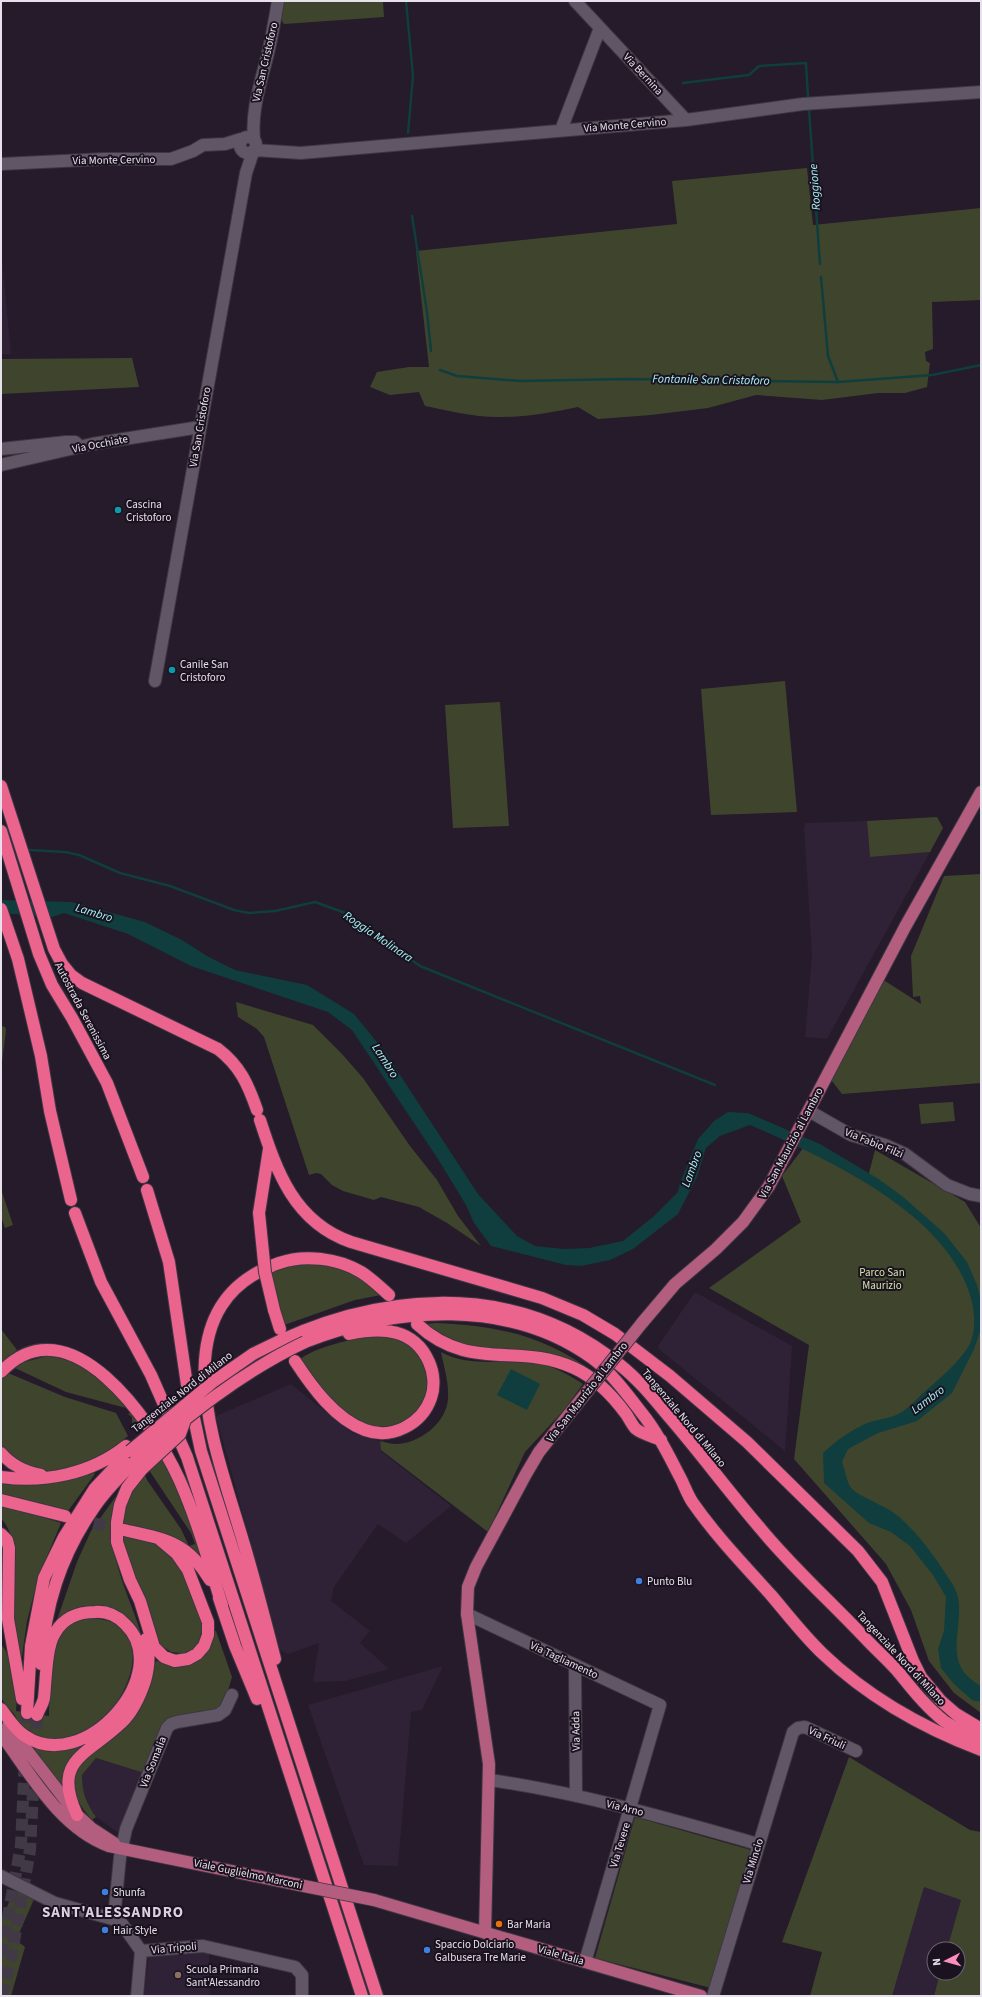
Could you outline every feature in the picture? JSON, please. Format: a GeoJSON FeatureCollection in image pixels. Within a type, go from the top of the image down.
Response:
{"type":"FeatureCollection","features":[{"type":"Feature","properties":{"kind":"highway"},"geometry":{"type":"LineString","coordinates":[[1,786],[54,949],[62,964],[82,983],[178,1028],[218,1049],[230,1058],[246,1079],[279,1174],[295,1199],[310,1218],[331,1233],[378,1251],[507,1288],[566,1307],[615,1334],[670,1376],[747,1442],[798,1491],[867,1562],[882,1582],[890,1597],[913,1661],[921,1677],[941,1701],[956,1714],[981,1729]]}},
{"type":"Feature","properties":{"kind":"highway","name":"Autostrada Serenissima"},"geometry":{"type":"LineString","coordinates":[[1,831],[39,954],[52,985],[72,1018],[107,1083],[142,1177]]}},
{"type":"Feature","properties":{"kind":"highway"},"geometry":{"type":"LineString","coordinates":[[1,909],[18,959],[40,1056],[50,1111],[71,1200]]}},
{"type":"Feature","properties":{"kind":"highway"},"geometry":{"type":"LineString","coordinates":[[269,1147],[259,1213],[265,1272],[280,1329]]}},
{"type":"Feature","properties":{"kind":"highway"},"geometry":{"type":"LineString","coordinates":[[147,1190],[169,1262],[187,1385],[201,1451],[377,1996]]}},
{"type":"Feature","properties":{"kind":"highway"},"geometry":{"type":"LineString","coordinates":[[75,1213],[101,1282],[150,1374],[187,1457],[286,1766],[362,1996]]}},
{"type":"Feature","properties":{"kind":"highway"},"geometry":{"type":"LineString","coordinates":[[303,1767],[257,1585],[211,1425],[204,1376],[206,1348],[214,1318],[232,1291],[256,1272],[283,1261],[297,1259],[319,1259],[347,1266],[360,1271],[374,1281],[389,1295]]}},
{"type":"Feature","properties":{"kind":"highway","name":"Tangenziale Nord di Milano"},"geometry":{"type":"LineString","coordinates":[[29,1713],[31,1646],[44,1578],[64,1537],[95,1488],[128,1448],[214,1381],[253,1354],[278,1340],[332,1319],[387,1306],[427,1303],[486,1306],[510,1310],[549,1322],[580,1337],[620,1365],[650,1394],[762,1531],[897,1672],[933,1712],[951,1725],[981,1738]]}},
{"type":"Feature","properties":{"kind":"highway","name":"Tangenziale Nord di Milano"},"geometry":{"type":"LineString","coordinates":[[137,1466],[180,1434],[187,1417],[244,1376],[274,1356],[334,1331],[358,1324],[406,1316],[453,1315],[512,1323],[546,1333],[579,1350],[594,1360],[643,1414],[661,1440],[692,1501],[725,1543],[822,1653],[857,1684],[885,1702],[939,1734],[981,1750]]}},
{"type":"Feature","properties":{"kind":"highway"},"geometry":{"type":"LineString","coordinates":[[417,1324],[442,1342],[467,1352],[487,1355],[543,1358],[575,1368],[605,1389],[637,1429],[661,1440]]}},
{"type":"Feature","properties":{"kind":"highway"},"geometry":{"type":"LineString","coordinates":[[295,1361],[321,1396],[351,1424],[366,1431],[379,1434],[405,1428],[416,1420],[426,1409],[432,1397],[434,1382],[431,1367],[421,1348],[407,1337],[391,1332],[360,1332],[344,1335],[317,1346],[305,1342]]}},
{"type":"Feature","properties":{"kind":"highway"},"geometry":{"type":"LineString","coordinates":[[1,1372],[10,1363],[30,1352],[47,1349],[55,1350],[77,1357],[96,1369],[115,1386],[138,1412],[155,1436],[172,1466],[191,1509],[235,1646],[286,1766]]}},
{"type":"Feature","properties":{"kind":"highway"},"geometry":{"type":"LineString","coordinates":[[1,1477],[19,1480],[50,1477],[81,1471],[105,1461],[128,1448]]}},
{"type":"Feature","properties":{"kind":"highway"},"geometry":{"type":"LineString","coordinates":[[1,1453],[7,1460],[24,1471],[50,1477]]}},
{"type":"Feature","properties":{"kind":"highway"},"geometry":{"type":"LineString","coordinates":[[137,1466],[120,1505],[117,1522],[117,1542],[130,1580],[140,1602],[154,1647],[164,1657],[175,1661],[188,1659],[197,1654],[204,1646],[208,1635],[208,1622],[188,1570],[177,1554],[158,1538]]}},
{"type":"Feature","properties":{"kind":"highway"},"geometry":{"type":"LineString","coordinates":[[29,1713],[47,1614],[60,1570],[93,1508],[137,1466]]}},
{"type":"Feature","properties":{"kind":"highway"},"geometry":{"type":"LineString","coordinates":[[1,1500],[65,1516]]}},
{"type":"Feature","properties":{"kind":"highway"},"geometry":{"type":"LineString","coordinates":[[1,1527],[10,1555],[8,1619],[10,1638],[29,1713]]}},
{"type":"Feature","properties":{"kind":"highway"},"geometry":{"type":"LineString","coordinates":[[124,1530],[176,1543],[194,1557],[205,1571],[222,1605]]}},
{"type":"Feature","properties":{"kind":"highway"},"geometry":{"type":"LineString","coordinates":[[77,1815],[68,1793],[68,1783],[73,1763],[81,1754],[123,1722],[134,1707],[142,1691],[148,1672],[149,1657],[147,1642],[135,1606],[130,1580]]}},
{"type":"Feature","properties":{"kind":"highway"},"geometry":{"type":"LineString","coordinates":[[1,1709],[20,1732],[38,1743],[65,1745],[89,1736],[113,1717],[126,1701],[133,1689],[138,1676],[140,1661],[137,1643],[131,1630],[115,1615],[99,1612],[81,1612],[64,1621],[54,1634],[47,1663],[43,1700],[29,1713]]}},
{"type":"Feature","properties":{"kind":"highway"},"geometry":{"type":"LineString","coordinates":[[1,1635],[18,1666]]}},
{"type":"Feature","properties":{"kind":"main road","name":"Via San Maurizio al Lambro"},"geometry":{"type":"LineString","coordinates":[[485,1890],[490,1780],[488,1752],[467,1614],[467,1594],[472,1578],[526,1474],[540,1452],[642,1323],[675,1284],[716,1249],[743,1222],[769,1186],[905,927],[981,792]]}},
{"type":"Feature","properties":{"kind":"main road","name":"Viale Guglielmo Marconi"},"geometry":{"type":"LineString","coordinates":[[1,1717],[77,1815],[91,1828],[122,1848]]}},
{"type":"Feature","properties":{"kind":"main road","name":"Viale Guglielmo Marconi"},"geometry":{"type":"LineString","coordinates":[[1,1734],[68,1821],[93,1840],[109,1846],[374,1900]]}},
{"type":"Feature","properties":{"kind":"main road"},"geometry":{"type":"LineString","coordinates":[[471,1928],[478,1913],[485,1890]]}},
{"type":"Feature","properties":{"kind":"main road"},"geometry":{"type":"LineString","coordinates":[[485,1890],[485,1933]]}},
{"type":"Feature","properties":{"kind":"main road","name":"Viale Italia"},"geometry":{"type":"LineString","coordinates":[[374,1900],[701,1996]]}},
{"type":"Feature","properties":{"kind":"street","name":"Via San Cristoforo"},"geometry":{"type":"LineString","coordinates":[[155,681],[246,173],[248,145],[278,1]]}},
{"type":"Feature","properties":{"kind":"street","name":"Via Bernina"},"geometry":{"type":"LineString","coordinates":[[575,1],[686,120]]}},
{"type":"Feature","properties":{"kind":"street"},"geometry":{"type":"LineString","coordinates":[[561,130],[600,28]]}},
{"type":"Feature","properties":{"kind":"street","name":"Via Monte Cervino"},"geometry":{"type":"LineString","coordinates":[[1,164],[104,159],[171,159],[193,151],[203,145],[225,144],[248,145],[281,153],[301,153],[686,120],[803,104],[981,92]]}},
{"type":"Feature","properties":{"kind":"street","name":"Via Occhiate"},"geometry":{"type":"LineString","coordinates":[[1,464],[92,444],[200,427]]}},
{"type":"Feature","properties":{"kind":"street"},"geometry":{"type":"LineString","coordinates":[[1,449],[66,442],[74,442],[81,447]]}},
{"type":"Feature","properties":{"kind":"street","name":"Via Fabio Filzi"},"geometry":{"type":"LineString","coordinates":[[809,1111],[852,1135],[884,1145],[905,1154],[947,1185],[970,1194],[981,1196]]}},
{"type":"Feature","properties":{"kind":"street","name":"Via Tagliamento"},"geometry":{"type":"LineString","coordinates":[[467,1614],[660,1705]]}},
{"type":"Feature","properties":{"kind":"street","name":"Via Adda"},"geometry":{"type":"LineString","coordinates":[[575,1665],[576,1796]]}},
{"type":"Feature","properties":{"kind":"street","name":"Via Somalia"},"geometry":{"type":"LineString","coordinates":[[114,1918],[122,1848],[129,1822],[167,1728],[171,1724],[177,1722],[218,1715],[225,1710],[232,1695]]}},
{"type":"Feature","properties":{"kind":"street","name":"Via Tevere"},"geometry":{"type":"LineString","coordinates":[[585,1962],[631,1809],[660,1705]]}},
{"type":"Feature","properties":{"kind":"street","name":"Via Friuli"},"geometry":{"type":"LineString","coordinates":[[798,1728],[807,1728],[856,1751]]}},
{"type":"Feature","properties":{"kind":"street","name":"Via Mincio"},"geometry":{"type":"LineString","coordinates":[[714,1996],[758,1844],[792,1735],[798,1728]]}},
{"type":"Feature","properties":{"kind":"street","name":"Via Arno"},"geometry":{"type":"LineString","coordinates":[[490,1780],[576,1796],[631,1809],[758,1844]]}},
{"type":"Feature","properties":{"kind":"street"},"geometry":{"type":"LineString","coordinates":[[1,1876],[55,1903],[120,1920],[141,1951],[137,1996]]}},
{"type":"Feature","properties":{"kind":"street","name":"Via Tripoli"},"geometry":{"type":"LineString","coordinates":[[141,1951],[203,1946],[295,1967],[302,1975],[302,1996]]}},
{"type":"Feature","properties":{"kind":"shaded area"},"geometry":{"type":"Polygon","coordinates":[[[1,250],[11,354],[1,354],[1,250]]]}},
{"type":"Feature","properties":{"kind":"shaded area"},"geometry":{"type":"Polygon","coordinates":[[[867,821],[870,857],[930,852],[827,1039],[805,1037],[812,954],[804,827],[806,823],[867,821]]]}},
{"type":"Feature","properties":{"kind":"shaded area"},"geometry":{"type":"Polygon","coordinates":[[[695,1292],[792,1346],[785,1451],[658,1347],[695,1292]]]}},
{"type":"Feature","properties":{"kind":"shaded area"},"geometry":{"type":"Polygon","coordinates":[[[291,1384],[352,1433],[380,1441],[381,1451],[451,1506],[406,1543],[378,1524],[334,1587],[331,1601],[370,1631],[360,1643],[389,1669],[345,1681],[313,1682],[319,1643],[288,1654],[280,1650],[216,1416],[291,1384]]]}},
{"type":"Feature","properties":{"kind":"shaded area"},"geometry":{"type":"Polygon","coordinates":[[[443,1666],[422,1710],[411,1712],[398,1866],[364,1865],[308,1705],[443,1666]]]}},
{"type":"Feature","properties":{"kind":"shaded area"},"geometry":{"type":"Polygon","coordinates":[[[96,1758],[144,1773],[120,1834],[96,1817],[86,1803],[82,1791],[82,1775],[96,1758]]]}},
{"type":"Feature","properties":{"kind":"shaded area"},"geometry":{"type":"Polygon","coordinates":[[[924,1887],[961,1900],[949,1941],[926,1941],[926,1981],[938,1981],[934,1996],[892,1996],[924,1887]]]}},
{"type":"Feature","properties":{"kind":"shaded area","name":"Scuola Primaria Sant'Alessandro"},"geometry":{"type":"Polygon","coordinates":[[[209,1951],[210,1996],[144,1996],[149,1954],[209,1951]]]}},
{"type":"Feature","properties":{"kind":"green space"},"geometry":{"type":"Polygon","coordinates":[[[281,1],[383,1],[384,17],[284,24],[278,14],[281,1]]]}},
{"type":"Feature","properties":{"kind":"green space"},"geometry":{"type":"Polygon","coordinates":[[[807,168],[813,225],[981,208],[981,300],[932,302],[933,349],[925,352],[926,361],[930,363],[927,387],[905,393],[878,393],[822,400],[756,395],[708,408],[651,415],[598,419],[578,407],[512,417],[473,415],[425,406],[419,392],[390,395],[370,387],[377,372],[409,367],[429,367],[416,251],[677,224],[672,181],[807,168]]]}},
{"type":"Feature","properties":{"kind":"green space"},"geometry":{"type":"Polygon","coordinates":[[[132,358],[139,387],[1,394],[1,359],[132,358]]]}},
{"type":"Feature","properties":{"kind":"green space"},"geometry":{"type":"Polygon","coordinates":[[[785,681],[797,812],[711,815],[701,689],[785,681]]]}},
{"type":"Feature","properties":{"kind":"green space"},"geometry":{"type":"Polygon","coordinates":[[[500,702],[509,826],[453,828],[445,705],[500,702]]]}},
{"type":"Feature","properties":{"kind":"green space"},"geometry":{"type":"Polygon","coordinates":[[[937,817],[943,828],[930,852],[870,857],[867,821],[937,817]]]}},
{"type":"Feature","properties":{"kind":"green space"},"geometry":{"type":"Polygon","coordinates":[[[981,874],[981,1083],[842,1094],[828,1076],[882,979],[921,1004],[920,996],[913,997],[911,956],[944,876],[981,874]]]}},
{"type":"Feature","properties":{"kind":"green space"},"geometry":{"type":"Polygon","coordinates":[[[236,1002],[313,1025],[363,1078],[410,1146],[437,1180],[458,1216],[481,1246],[447,1223],[419,1207],[381,1197],[374,1200],[343,1191],[332,1185],[321,1174],[316,1173],[309,1175],[264,1037],[257,1029],[238,1017],[236,1002]]]}},
{"type":"Feature","properties":{"kind":"green space"},"geometry":{"type":"Polygon","coordinates":[[[1,1026],[5,1027],[6,1030],[1,1070],[1,1026]]]}},
{"type":"Feature","properties":{"kind":"green space"},"geometry":{"type":"Polygon","coordinates":[[[953,1102],[955,1121],[921,1124],[919,1104],[953,1102]]]}},
{"type":"Feature","properties":{"kind":"green space","name":"Parco San Maurizio"},"geometry":{"type":"Polygon","coordinates":[[[807,1143],[868,1177],[875,1150],[965,1202],[981,1228],[981,1713],[954,1693],[929,1661],[911,1610],[886,1564],[794,1459],[809,1345],[709,1288],[801,1222],[782,1176],[807,1143]]]}},
{"type":"Feature","properties":{"kind":"green space"},"geometry":{"type":"Polygon","coordinates":[[[1,1189],[13,1225],[5,1228],[1,1217],[1,1189]]]}},
{"type":"Feature","properties":{"kind":"green space"},"geometry":{"type":"Polygon","coordinates":[[[325,1263],[359,1276],[381,1295],[355,1300],[284,1325],[270,1269],[285,1264],[325,1263]]]}},
{"type":"Feature","properties":{"kind":"green space"},"geometry":{"type":"Polygon","coordinates":[[[436,1323],[480,1327],[519,1335],[556,1349],[575,1359],[594,1372],[591,1375],[561,1357],[550,1354],[471,1346],[441,1334],[426,1324],[436,1323]]]}},
{"type":"Feature","properties":{"kind":"green space"},"geometry":{"type":"Polygon","coordinates":[[[1,1329],[17,1350],[1,1363],[1,1329]]]}},
{"type":"Feature","properties":{"kind":"green space"},"geometry":{"type":"Polygon","coordinates":[[[386,1334],[407,1342],[423,1360],[428,1375],[428,1391],[422,1406],[412,1418],[383,1431],[358,1424],[321,1392],[299,1360],[317,1350],[340,1342],[386,1334]]]}},
{"type":"Feature","properties":{"kind":"green space"},"geometry":{"type":"Polygon","coordinates":[[[441,1352],[462,1360],[537,1363],[558,1370],[583,1384],[564,1410],[525,1452],[488,1532],[381,1450],[380,1441],[396,1444],[414,1440],[430,1430],[443,1416],[448,1398],[448,1387],[441,1352]]]}},
{"type":"Feature","properties":{"kind":"green space"},"geometry":{"type":"Polygon","coordinates":[[[51,1355],[81,1365],[116,1395],[126,1408],[66,1392],[15,1368],[21,1363],[51,1355]]]}},
{"type":"Feature","properties":{"kind":"green space"},"geometry":{"type":"Polygon","coordinates":[[[8,1373],[65,1397],[116,1413],[128,1436],[117,1445],[90,1461],[60,1470],[44,1471],[30,1468],[16,1461],[1,1446],[1,1380],[8,1373]]]}},
{"type":"Feature","properties":{"kind":"green space"},"geometry":{"type":"Polygon","coordinates":[[[131,1412],[143,1424],[136,1430],[132,1422],[132,1417],[128,1414],[131,1412]]]}},
{"type":"Feature","properties":{"kind":"green space"},"geometry":{"type":"Polygon","coordinates":[[[162,1455],[186,1508],[206,1561],[119,1524],[123,1507],[143,1470],[147,1480],[181,1529],[189,1546],[195,1544],[191,1533],[147,1467],[162,1455]]]}},
{"type":"Feature","properties":{"kind":"green space"},"geometry":{"type":"Polygon","coordinates":[[[92,1471],[95,1474],[68,1511],[1,1495],[1,1481],[14,1483],[47,1482],[92,1471]]]}},
{"type":"Feature","properties":{"kind":"green space"},"geometry":{"type":"Polygon","coordinates":[[[119,1492],[113,1526],[115,1554],[122,1581],[143,1640],[146,1662],[145,1669],[137,1695],[127,1710],[115,1724],[85,1744],[74,1754],[69,1764],[66,1793],[27,1741],[46,1751],[62,1750],[78,1745],[94,1737],[121,1713],[131,1698],[138,1683],[142,1668],[143,1656],[141,1644],[136,1633],[122,1616],[112,1610],[88,1608],[76,1611],[57,1620],[77,1562],[91,1531],[119,1492]]]}},
{"type":"Feature","properties":{"kind":"green space"},"geometry":{"type":"Polygon","coordinates":[[[1,1504],[61,1523],[38,1578],[27,1621],[21,1663],[13,1605],[13,1548],[7,1527],[1,1518],[1,1504]]]}},
{"type":"Feature","properties":{"kind":"green space"},"geometry":{"type":"Polygon","coordinates":[[[120,1532],[157,1544],[179,1562],[203,1625],[198,1645],[189,1654],[171,1652],[156,1642],[120,1532]]]}},
{"type":"Feature","properties":{"kind":"green space"},"geometry":{"type":"Polygon","coordinates":[[[1,1545],[4,1561],[2,1627],[1,1626],[1,1545]]]}},
{"type":"Feature","properties":{"kind":"green space"},"geometry":{"type":"Polygon","coordinates":[[[93,1618],[110,1621],[118,1625],[124,1630],[131,1643],[133,1658],[130,1674],[124,1690],[115,1705],[104,1718],[92,1729],[80,1736],[66,1739],[56,1739],[42,1737],[28,1732],[20,1725],[15,1715],[2,1699],[1,1644],[13,1667],[17,1694],[16,1711],[49,1716],[50,1660],[57,1633],[64,1626],[78,1620],[93,1618]]]}},
{"type":"Feature","properties":{"kind":"green space"},"geometry":{"type":"Polygon","coordinates":[[[213,1631],[216,1631],[232,1677],[224,1704],[216,1711],[169,1718],[144,1773],[96,1758],[82,1775],[85,1798],[96,1817],[92,1820],[79,1803],[74,1786],[74,1771],[95,1750],[114,1738],[141,1705],[156,1661],[182,1664],[213,1631]]]}},
{"type":"Feature","properties":{"kind":"green space"},"geometry":{"type":"Polygon","coordinates":[[[849,1757],[970,1830],[981,1832],[981,1996],[934,1996],[938,1981],[966,1981],[966,1941],[949,1941],[961,1900],[924,1887],[892,1996],[810,1996],[822,1952],[782,1942],[849,1757]]]}},
{"type":"Feature","properties":{"kind":"green space"},"geometry":{"type":"Polygon","coordinates":[[[635,1817],[751,1850],[711,1988],[595,1958],[635,1817]]]}},
{"type":"Feature","properties":{"kind":"green space"},"geometry":{"type":"Polygon","coordinates":[[[15,1888],[35,1897],[16,1940],[25,1947],[11,1996],[1,1996],[1,1921],[15,1888]]]}},
{"type":"Feature","properties":{"kind":"water","name":"Lambro"},"geometry":{"type":"Polygon","coordinates":[[[1,900],[72,902],[145,922],[182,940],[207,956],[235,970],[307,985],[354,1014],[385,1052],[478,1194],[517,1236],[535,1246],[564,1249],[589,1248],[623,1241],[654,1216],[678,1192],[680,1183],[698,1139],[714,1121],[728,1112],[748,1113],[820,1144],[877,1178],[902,1196],[944,1233],[967,1262],[977,1285],[981,1300],[981,1329],[974,1349],[952,1393],[917,1421],[878,1433],[848,1449],[842,1462],[851,1488],[855,1492],[898,1516],[928,1549],[953,1585],[958,1598],[959,1611],[957,1652],[960,1664],[967,1676],[981,1686],[981,1702],[972,1700],[954,1684],[941,1668],[938,1649],[944,1631],[946,1597],[933,1575],[910,1546],[891,1532],[869,1523],[824,1483],[823,1453],[851,1431],[870,1422],[895,1416],[905,1410],[946,1373],[967,1349],[972,1338],[974,1314],[972,1302],[959,1270],[939,1242],[912,1216],[881,1193],[848,1172],[814,1154],[750,1125],[720,1136],[706,1148],[697,1177],[678,1214],[633,1249],[610,1260],[581,1266],[566,1265],[491,1246],[474,1223],[466,1205],[436,1156],[352,1030],[328,1012],[191,966],[128,934],[64,913],[52,917],[1,913],[1,900]]]}},
{"type":"Feature","properties":{"kind":"water"},"geometry":{"type":"Polygon","coordinates":[[[511,1369],[540,1384],[527,1410],[497,1395],[511,1369]]]}},
{"type":"Feature","properties":{"kind":"waterway","name":"Fontanile San Cristoforo"},"geometry":{"type":"LineString","coordinates":[[406,1],[413,76],[408,133]]}},
{"type":"Feature","properties":{"kind":"waterway"},"geometry":{"type":"LineString","coordinates":[[683,83],[749,75],[759,66],[806,63],[808,97]]}},
{"type":"Feature","properties":{"kind":"waterway","name":"Roggione"},"geometry":{"type":"LineString","coordinates":[[809,110],[820,264]]}},
{"type":"Feature","properties":{"kind":"waterway","name":"Fontanile San Cristoforo"},"geometry":{"type":"LineString","coordinates":[[412,216],[427,312],[431,351]]}},
{"type":"Feature","properties":{"kind":"waterway","name":"Roggione"},"geometry":{"type":"LineString","coordinates":[[821,277],[828,356],[838,382]]}},
{"type":"Feature","properties":{"kind":"waterway","name":"Fontanile San Cristoforo"},"geometry":{"type":"LineString","coordinates":[[440,370],[457,376],[521,381],[626,379],[838,382],[932,375],[981,365]]}},
{"type":"Feature","properties":{"kind":"waterway","name":"Roggia Molinara"},"geometry":{"type":"LineString","coordinates":[[30,850],[65,852],[79,855],[120,873],[170,886],[234,910],[249,913],[275,911],[315,902],[348,914],[420,966],[715,1085]]}},
{"type":"Feature","properties":{"kind":"tunnel"},"geometry":{"type":"LineString","coordinates":[[76,1519],[124,1530]]}},
{"type":"Feature","properties":{"kind":"tunnel"},"geometry":{"type":"LineString","coordinates":[[1,1955],[21,1845],[27,1713]]}},
{"type":"Feature","properties":{"kind":"tunnel"},"geometry":{"type":"LineString","coordinates":[[2,1996],[12,1953],[30,1850],[37,1715]]}},
{"type":"Feature","properties":{"kind":"place","name":"Cascina Cristoforo"},"geometry":{"type":"Point","coordinates":[118,510]}},
{"type":"Feature","properties":{"kind":"place","name":"Canile San Cristoforo"},"geometry":{"type":"Point","coordinates":[172,670]}},
{"type":"Feature","properties":{"kind":"place","name":"Punto Blu"},"geometry":{"type":"Point","coordinates":[639,1581]}},
{"type":"Feature","properties":{"kind":"place","name":"Shunfa"},"geometry":{"type":"Point","coordinates":[105,1892]}},
{"type":"Feature","properties":{"kind":"place","name":"Bar Maria"},"geometry":{"type":"Point","coordinates":[499,1924]}},
{"type":"Feature","properties":{"kind":"place","name":"Hair Style"},"geometry":{"type":"Point","coordinates":[105,1930]}},
{"type":"Feature","properties":{"kind":"place","name":"Spaccio Dolciario Galbusera Tre Marie"},"geometry":{"type":"Point","coordinates":[427,1950]}},
{"type":"Feature","properties":{"kind":"place","name":"Scuola Primaria Sant'Alessandro"},"geometry":{"type":"Point","coordinates":[178,1975]}},
{"type":"Feature","properties":{"kind":"district","name":"SANT'ALESSANDRO"},"geometry":{"type":"Point","coordinates":[113,1912]}}]}
